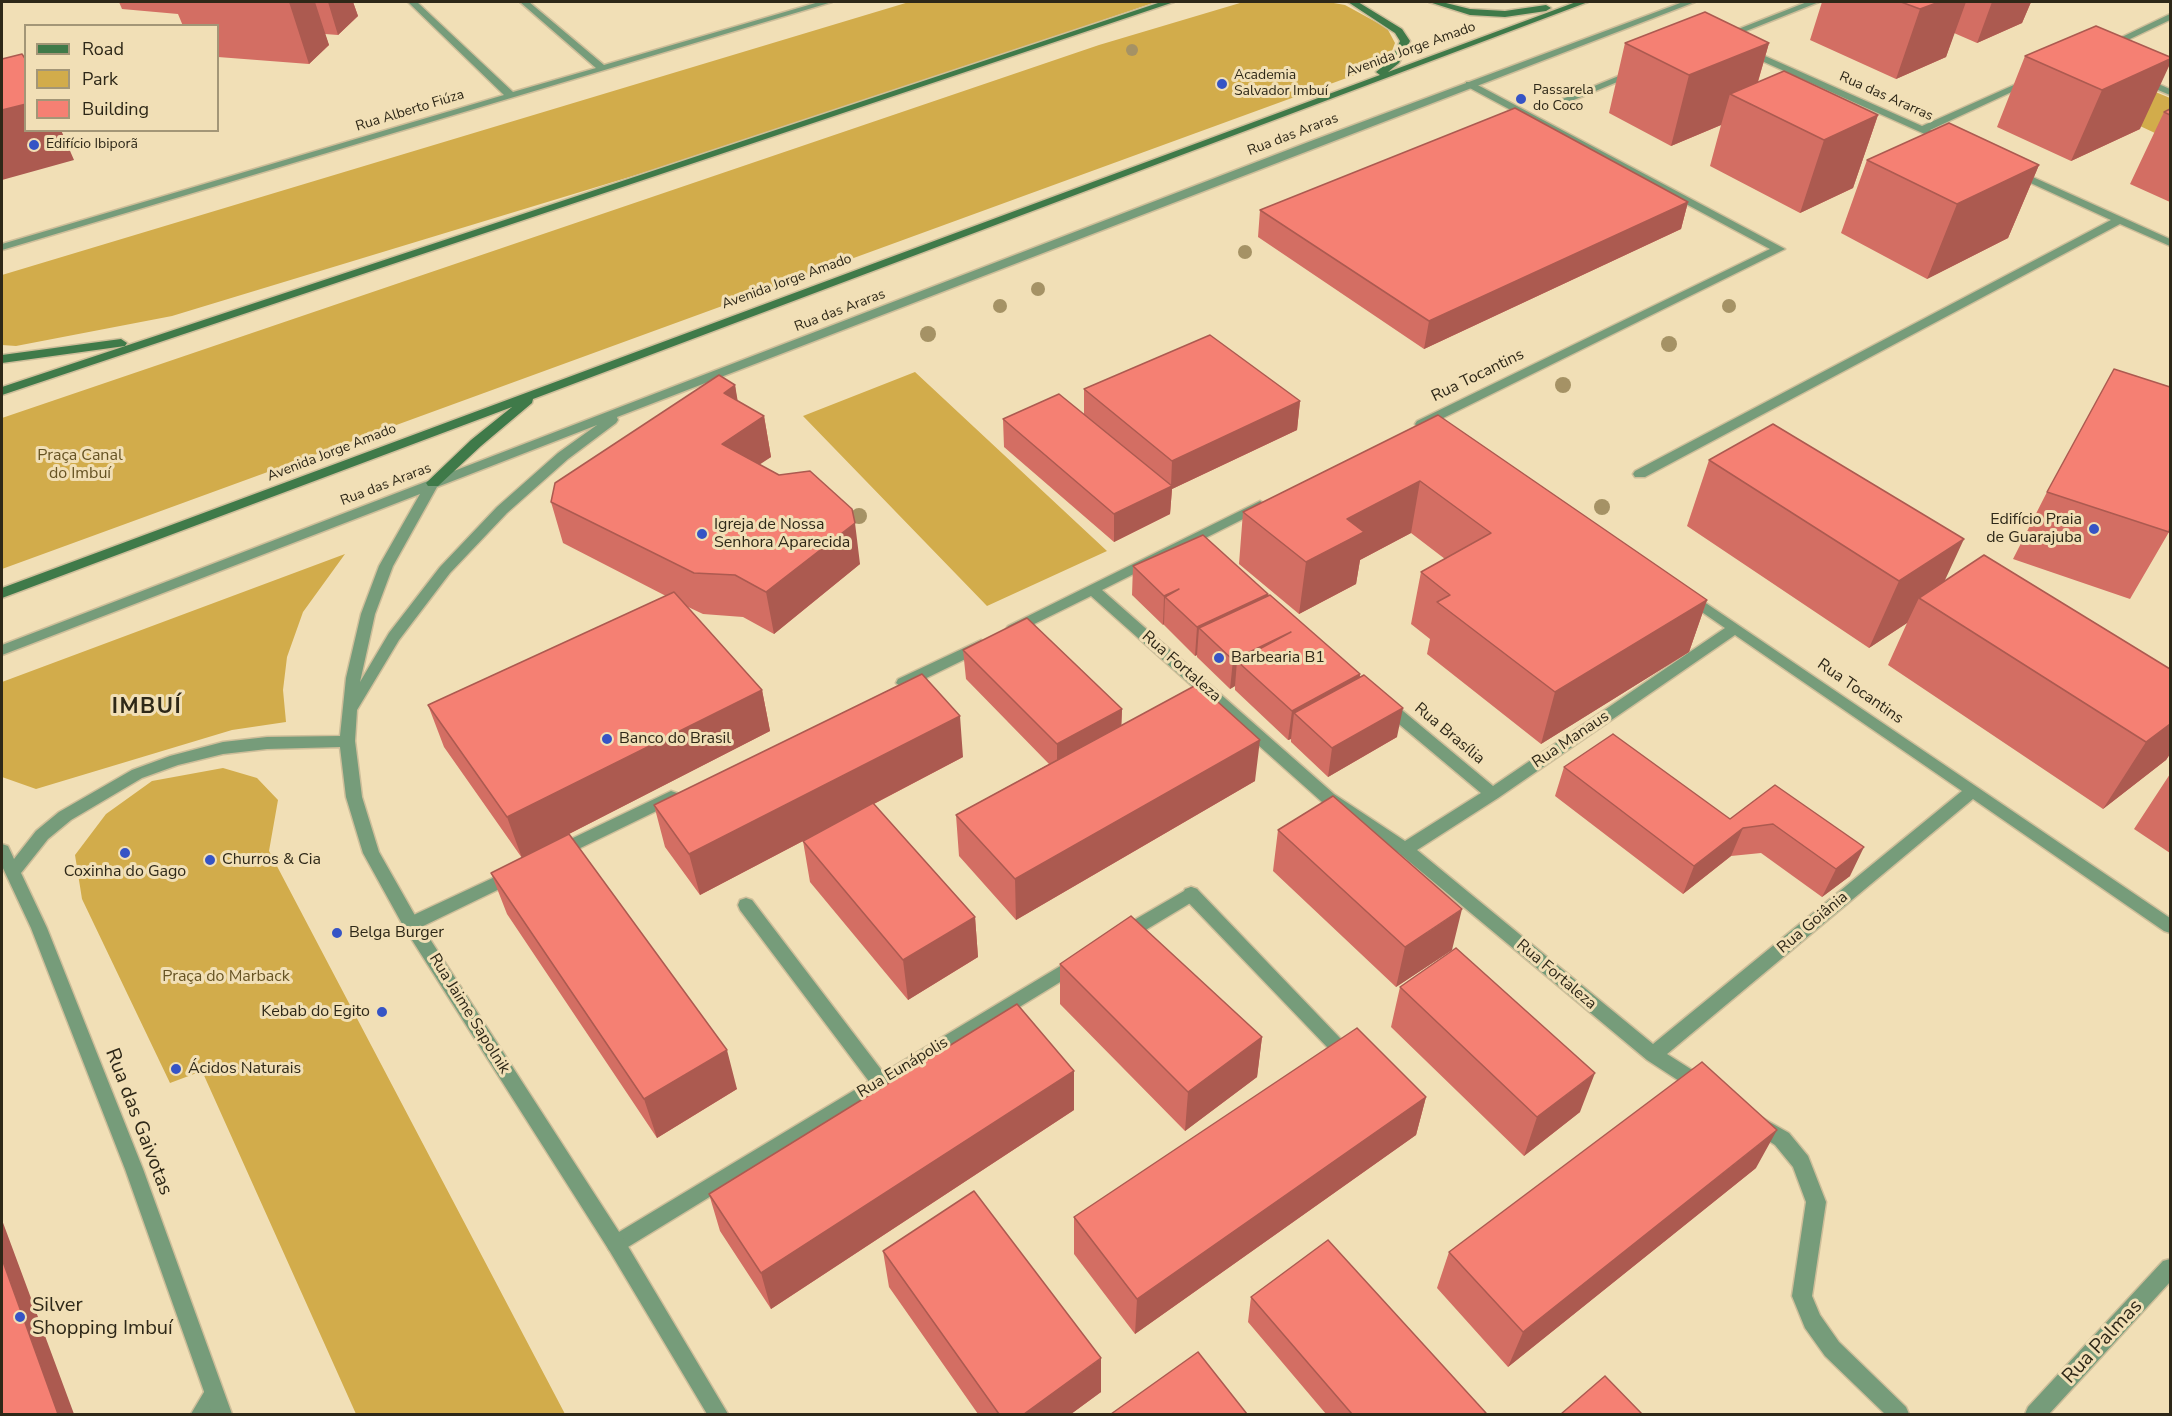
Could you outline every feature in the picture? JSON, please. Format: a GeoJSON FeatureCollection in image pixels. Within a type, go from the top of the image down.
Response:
{"type":"FeatureCollection","features":[{"type":"Feature","properties":{"kind":"main road"},"geometry":{"type":"LineString","coordinates":[[2,391],[1169,2]]}},
{"type":"Feature","properties":{"kind":"main road"},"geometry":{"type":"LineString","coordinates":[[1352,2],[1399,32],[1405,41],[1396,62],[1368,81]]}},
{"type":"Feature","properties":{"kind":"main road"},"geometry":{"type":"LineString","coordinates":[[1434,2],[1470,12],[1505,14],[1579,3]]}},
{"type":"Feature","properties":{"kind":"main road","name":"Avenida Jorge Amado"},"geometry":{"type":"LineString","coordinates":[[2,593],[1579,3]]}},
{"type":"Feature","properties":{"kind":"main road"},"geometry":{"type":"LineString","coordinates":[[2,359],[46,355],[160,338]]}},
{"type":"Feature","properties":{"kind":"main road"},"geometry":{"type":"LineString","coordinates":[[434,483],[476,443],[539,391]]}},
{"type":"Feature","properties":{"kind":"street"},"geometry":{"type":"LineString","coordinates":[[412,2],[510,95]]}},
{"type":"Feature","properties":{"kind":"street"},"geometry":{"type":"LineString","coordinates":[[524,2],[602,68]]}},
{"type":"Feature","properties":{"kind":"street","name":"Rua Alberto Fiúza"},"geometry":{"type":"LineString","coordinates":[[2,247],[827,2]]}},
{"type":"Feature","properties":{"kind":"street","name":"Rua das Araras"},"geometry":{"type":"LineString","coordinates":[[2,650],[1468,84],[1690,2]]}},
{"type":"Feature","properties":{"kind":"street"},"geometry":{"type":"LineString","coordinates":[[1709,43],[1814,2]]}},
{"type":"Feature","properties":{"kind":"street"},"geometry":{"type":"LineString","coordinates":[[2095,52],[2170,17]]}},
{"type":"Feature","properties":{"kind":"street"},"geometry":{"type":"LineString","coordinates":[[1720,39],[1731,43]]}},
{"type":"Feature","properties":{"kind":"street","name":"Rua das Ararras"},"geometry":{"type":"LineString","coordinates":[[1741,48],[1952,144]]}},
{"type":"Feature","properties":{"kind":"street"},"geometry":{"type":"LineString","coordinates":[[1564,100],[1642,69]]}},
{"type":"Feature","properties":{"kind":"street"},"geometry":{"type":"LineString","coordinates":[[2127,74],[2170,92]]}},
{"type":"Feature","properties":{"kind":"street"},"geometry":{"type":"LineString","coordinates":[[1921,130],[2040,76]]}},
{"type":"Feature","properties":{"kind":"street","name":"Rua Tocantins"},"geometry":{"type":"LineString","coordinates":[[1406,432],[1432,425],[1779,249],[1468,84]]}},
{"type":"Feature","properties":{"kind":"street"},"geometry":{"type":"LineString","coordinates":[[2004,168],[2170,243]]}},
{"type":"Feature","properties":{"kind":"street"},"geometry":{"type":"LineString","coordinates":[[1640,474],[2119,220]]}},
{"type":"Feature","properties":{"kind":"street"},"geometry":{"type":"LineString","coordinates":[[350,712],[394,637],[445,570],[511,502],[563,456],[629,409]]}},
{"type":"Feature","properties":{"kind":"street","name":"Rua Jaime Sapolnik"},"geometry":{"type":"LineString","coordinates":[[434,483],[407,526],[386,566],[368,614],[353,678],[346,741],[354,797],[371,853],[411,924],[616,1244],[718,1414]]}},
{"type":"Feature","properties":{"kind":"street"},"geometry":{"type":"LineString","coordinates":[[891,689],[1195,543],[1273,498]]}},
{"type":"Feature","properties":{"kind":"street","name":"Rua Tocantins"},"geometry":{"type":"LineString","coordinates":[[1676,588],[2170,926]]}},
{"type":"Feature","properties":{"kind":"street","name":"Rua Fortaleza"},"geometry":{"type":"LineString","coordinates":[[1093,590],[1329,798],[1405,849],[1653,1055],[1712,1092]]}},
{"type":"Feature","properties":{"kind":"street","name":"Rua Manaus"},"geometry":{"type":"LineString","coordinates":[[1405,849],[1492,794],[1736,628]]}},
{"type":"Feature","properties":{"kind":"street","name":"Rua Brasília"},"geometry":{"type":"LineString","coordinates":[[1373,694],[1492,794]]}},
{"type":"Feature","properties":{"kind":"street"},"geometry":{"type":"LineString","coordinates":[[13,872],[42,835],[65,816],[137,774],[175,760],[223,748],[267,743],[346,741]]}},
{"type":"Feature","properties":{"kind":"street"},"geometry":{"type":"LineString","coordinates":[[411,924],[688,789]]}},
{"type":"Feature","properties":{"kind":"street","name":"Rua Goiânia"},"geometry":{"type":"LineString","coordinates":[[1653,1055],[1973,791]]}},
{"type":"Feature","properties":{"kind":"street","name":"Rua das Gaivotas"},"geometry":{"type":"LineString","coordinates":[[2,850],[39,928],[134,1169],[222,1414]]}},
{"type":"Feature","properties":{"kind":"street"},"geometry":{"type":"LineString","coordinates":[[1111,942],[1191,894],[1334,1043]]}},
{"type":"Feature","properties":{"kind":"street"},"geometry":{"type":"LineString","coordinates":[[746,905],[880,1082]]}},
{"type":"Feature","properties":{"kind":"street","name":"Rua Eunápolis"},"geometry":{"type":"LineString","coordinates":[[616,1244],[1091,955]]}},
{"type":"Feature","properties":{"kind":"street"},"geometry":{"type":"LineString","coordinates":[[1748,1116],[1782,1139],[1802,1162],[1812,1185],[1816,1202],[1815,1225],[1802,1296],[1812,1321],[1832,1349],[1899,1414]]}},
{"type":"Feature","properties":{"kind":"street","name":"Rua Palmas"},"geometry":{"type":"LineString","coordinates":[[2035,1414],[2170,1268]]}},
{"type":"Feature","properties":{"kind":"street"},"geometry":{"type":"LineString","coordinates":[[201,1414],[214,1394]]}},
{"type":"Feature","properties":{"kind":"green space"},"geometry":{"type":"Polygon","coordinates":[[[909,2],[1156,2],[758,138],[172,316],[16,346],[2,345],[2,275],[909,2]]]}},
{"type":"Feature","properties":{"kind":"green space","name":"Praça Canal do Imbuí"},"geometry":{"type":"Polygon","coordinates":[[[1328,2],[1345,5],[1387,28],[1395,43],[1390,56],[1374,68],[2,569],[2,418],[1099,45],[1240,3],[1328,2]]]}},
{"type":"Feature","properties":{"kind":"green space"},"geometry":{"type":"Polygon","coordinates":[[[2093,66],[2170,98],[2170,140],[2052,85],[2093,66]]]}},
{"type":"Feature","properties":{"kind":"green space"},"geometry":{"type":"Polygon","coordinates":[[[915,372],[1107,551],[987,606],[803,416],[915,372]]]}},
{"type":"Feature","properties":{"kind":"green space"},"geometry":{"type":"Polygon","coordinates":[[[345,554],[303,612],[287,657],[283,690],[286,722],[232,730],[36,789],[2,777],[2,682],[345,554]]]}},
{"type":"Feature","properties":{"kind":"green space","name":"Praça do Marback"},"geometry":{"type":"Polygon","coordinates":[[[223,768],[257,778],[278,800],[269,851],[565,1414],[356,1414],[202,1071],[170,1083],[82,899],[75,855],[106,814],[152,781],[223,768]]]}},
{"type":"Feature","properties":{"kind":"building"},"geometry":{"type":"Polygon","coordinates":[[[1901,2],[1939,2],[1920,9],[1901,2]]]}},
{"type":"Feature","properties":{"kind":"building"},"geometry":{"type":"Polygon","coordinates":[[[1705,12],[1769,43],[1689,75],[1625,43],[1705,12]]]}},
{"type":"Feature","properties":{"kind":"building"},"geometry":{"type":"Polygon","coordinates":[[[2096,26],[2170,57],[2170,59],[2102,90],[2025,56],[2096,26]]]}},
{"type":"Feature","properties":{"kind":"building"},"geometry":{"type":"Polygon","coordinates":[[[22,54],[24,57],[24,104],[2,110],[2,59],[22,54]]]}},
{"type":"Feature","properties":{"kind":"building"},"geometry":{"type":"Polygon","coordinates":[[[1784,71],[1878,115],[1824,140],[1730,94],[1784,71]]]}},
{"type":"Feature","properties":{"kind":"building"},"geometry":{"type":"Polygon","coordinates":[[[1515,108],[1688,202],[1429,321],[1260,210],[1515,108]]]}},
{"type":"Feature","properties":{"kind":"building"},"geometry":{"type":"Polygon","coordinates":[[[1949,123],[2039,165],[1957,204],[1867,160],[1949,123]]]}},
{"type":"Feature","properties":{"kind":"building"},"geometry":{"type":"Polygon","coordinates":[[[1210,335],[1300,401],[1172,461],[1084,389],[1210,335]]]}},
{"type":"Feature","properties":{"kind":"building"},"geometry":{"type":"Polygon","coordinates":[[[2114,369],[2170,387],[2169,532],[2047,492],[2114,369]]]}},
{"type":"Feature","properties":{"kind":"building","name":"Igreja de Nossa Senhora Aparecida"},"geometry":{"type":"Polygon","coordinates":[[[719,375],[735,385],[724,393],[764,416],[722,444],[779,475],[810,471],[852,509],[855,523],[766,592],[735,575],[694,573],[551,502],[555,483],[719,375]]]}},
{"type":"Feature","properties":{"kind":"building"},"geometry":{"type":"Polygon","coordinates":[[[1059,394],[1172,486],[1114,514],[1003,419],[1059,394]]]}},
{"type":"Feature","properties":{"kind":"building"},"geometry":{"type":"Polygon","coordinates":[[[1438,415],[1707,600],[1555,692],[1437,602],[1450,595],[1421,572],[1491,533],[1420,481],[1347,519],[1364,532],[1306,562],[1243,512],[1438,415]]]}},
{"type":"Feature","properties":{"kind":"building"},"geometry":{"type":"Polygon","coordinates":[[[1773,424],[1964,539],[1899,581],[1709,460],[1773,424]]]}},
{"type":"Feature","properties":{"kind":"building"},"geometry":{"type":"Polygon","coordinates":[[[1203,535],[1268,594],[1197,627],[1165,597],[1179,589],[1164,596],[1133,566],[1203,535]]]}},
{"type":"Feature","properties":{"kind":"building"},"geometry":{"type":"Polygon","coordinates":[[[1984,555],[2170,669],[2170,724],[2146,742],[1919,598],[1984,555]]]}},
{"type":"Feature","properties":{"kind":"building","name":"Banco do Brasil"},"geometry":{"type":"Polygon","coordinates":[[[674,592],[762,690],[507,817],[428,705],[674,592]]]}},
{"type":"Feature","properties":{"kind":"building"},"geometry":{"type":"Polygon","coordinates":[[[1270,595],[1360,674],[1292,711],[1237,661],[1291,632],[1233,660],[1199,628],[1270,595]]]}},
{"type":"Feature","properties":{"kind":"building"},"geometry":{"type":"Polygon","coordinates":[[[1027,618],[1122,709],[1057,744],[963,650],[1027,618]]]}},
{"type":"Feature","properties":{"kind":"building"},"geometry":{"type":"Polygon","coordinates":[[[922,674],[960,716],[689,854],[654,805],[922,674]]]}},
{"type":"Feature","properties":{"kind":"building"},"geometry":{"type":"Polygon","coordinates":[[[1364,675],[1403,708],[1332,748],[1294,713],[1364,675]]]}},
{"type":"Feature","properties":{"kind":"building"},"geometry":{"type":"Polygon","coordinates":[[[1198,684],[1260,740],[1015,879],[956,815],[1198,684]]]}},
{"type":"Feature","properties":{"kind":"building"},"geometry":{"type":"Polygon","coordinates":[[[1613,734],[1730,819],[1775,785],[1864,847],[1836,869],[1773,824],[1743,828],[1694,866],[1564,767],[1613,734]]]}},
{"type":"Feature","properties":{"kind":"building"},"geometry":{"type":"Polygon","coordinates":[[[1333,796],[1462,909],[1405,947],[1278,830],[1333,796]]]}},
{"type":"Feature","properties":{"kind":"building"},"geometry":{"type":"Polygon","coordinates":[[[873,803],[975,917],[903,960],[803,841],[873,803]]]}},
{"type":"Feature","properties":{"kind":"building"},"geometry":{"type":"Polygon","coordinates":[[[569,834],[727,1050],[644,1099],[491,873],[569,834]]]}},
{"type":"Feature","properties":{"kind":"building"},"geometry":{"type":"Polygon","coordinates":[[[1131,916],[1262,1037],[1188,1092],[1060,964],[1131,916]]]}},
{"type":"Feature","properties":{"kind":"building"},"geometry":{"type":"Polygon","coordinates":[[[1456,948],[1595,1073],[1537,1117],[1400,987],[1456,948]]]}},
{"type":"Feature","properties":{"kind":"building"},"geometry":{"type":"Polygon","coordinates":[[[1017,1004],[1074,1071],[761,1273],[709,1194],[1017,1004]]]}},
{"type":"Feature","properties":{"kind":"building"},"geometry":{"type":"Polygon","coordinates":[[[1357,1028],[1426,1097],[1137,1299],[1074,1217],[1357,1028]]]}},
{"type":"Feature","properties":{"kind":"building"},"geometry":{"type":"Polygon","coordinates":[[[1702,1062],[1777,1130],[1523,1332],[1449,1252],[1702,1062]]]}},
{"type":"Feature","properties":{"kind":"building"},"geometry":{"type":"Polygon","coordinates":[[[974,1191],[1101,1358],[1024,1414],[999,1414],[883,1251],[974,1191]]]}},
{"type":"Feature","properties":{"kind":"building"},"geometry":{"type":"Polygon","coordinates":[[[1328,1240],[1486,1413],[1352,1414],[1251,1297],[1328,1240]]]}},
{"type":"Feature","properties":{"kind":"building","name":"Silver Shopping Imbuí"},"geometry":{"type":"Polygon","coordinates":[[[2,1259],[58,1414],[2,1414],[2,1259]]]}},
{"type":"Feature","properties":{"kind":"building"},"geometry":{"type":"Polygon","coordinates":[[[1198,1352],[1247,1414],[1111,1414],[1198,1352]]]}},
{"type":"Feature","properties":{"kind":"building"},"geometry":{"type":"Polygon","coordinates":[[[1605,1376],[1642,1414],[1561,1414],[1605,1376]]]}},
{"type":"Feature","properties":{"kind":"place","name":"Academia Salvador Imbuí"},"geometry":{"type":"Point","coordinates":[1222,84]}},
{"type":"Feature","properties":{"kind":"place","name":"Passarela do Coco"},"geometry":{"type":"Point","coordinates":[1521,99]}},
{"type":"Feature","properties":{"kind":"place","name":"Edifício Ibiporã"},"geometry":{"type":"Point","coordinates":[34,145]}},
{"type":"Feature","properties":{"kind":"place","name":"Edifício Praia de Guarajuba"},"geometry":{"type":"Point","coordinates":[2094,529]}},
{"type":"Feature","properties":{"kind":"place","name":"Igreja de Nossa Senhora Aparecida"},"geometry":{"type":"Point","coordinates":[702,534]}},
{"type":"Feature","properties":{"kind":"place","name":"Barbearia B1"},"geometry":{"type":"Point","coordinates":[1219,658]}},
{"type":"Feature","properties":{"kind":"place","name":"Banco do Brasil"},"geometry":{"type":"Point","coordinates":[607,739]}},
{"type":"Feature","properties":{"kind":"place","name":"Coxinha do Gago"},"geometry":{"type":"Point","coordinates":[125,853]}},
{"type":"Feature","properties":{"kind":"place","name":"Churros & Cia"},"geometry":{"type":"Point","coordinates":[210,860]}},
{"type":"Feature","properties":{"kind":"place","name":"Belga Burger"},"geometry":{"type":"Point","coordinates":[337,933]}},
{"type":"Feature","properties":{"kind":"place","name":"Kebab do Egito"},"geometry":{"type":"Point","coordinates":[382,1012]}},
{"type":"Feature","properties":{"kind":"place","name":"Ácidos Naturais"},"geometry":{"type":"Point","coordinates":[176,1069]}},
{"type":"Feature","properties":{"kind":"place","name":"Silver Shopping Imbuí"},"geometry":{"type":"Point","coordinates":[20,1317]}},
{"type":"Feature","properties":{"kind":"district","name":"IMBUÍ"},"geometry":{"type":"Point","coordinates":[147,708]}}]}
